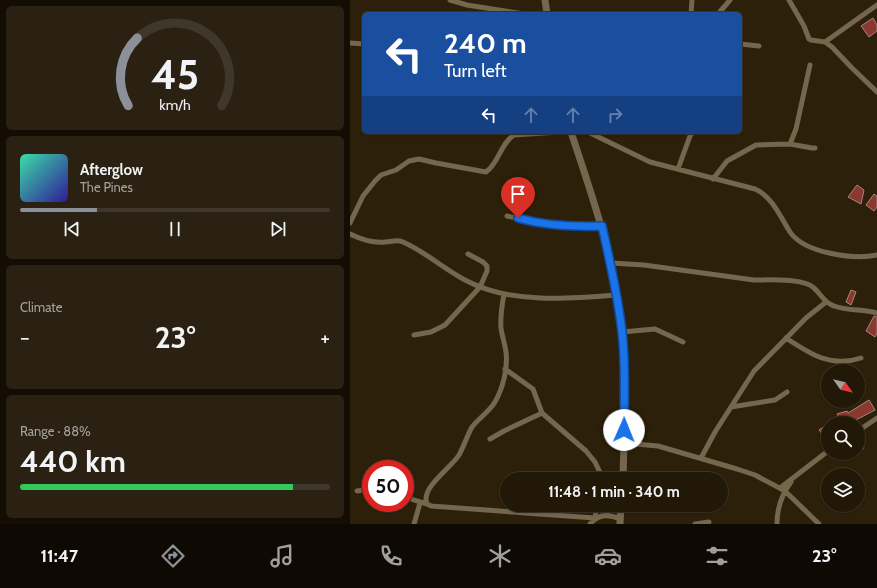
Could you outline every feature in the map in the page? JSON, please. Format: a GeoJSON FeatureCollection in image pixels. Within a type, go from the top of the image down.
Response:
{"type":"FeatureCollection","features":[{"type":"Feature","properties":{"kind":"main road"},"geometry":{"type":"LineString","coordinates":[[545,0],[547,12]]}},
{"type":"Feature","properties":{"kind":"main road"},"geometry":{"type":"LineString","coordinates":[[572,134],[602,226],[611,263],[622,332],[624,356],[623,472]]}},
{"type":"Feature","properties":{"kind":"street"},"geometry":{"type":"LineString","coordinates":[[450,0],[467,5],[511,12]]}},
{"type":"Feature","properties":{"kind":"street"},"geometry":{"type":"LineString","coordinates":[[691,12],[692,0]]}},
{"type":"Feature","properties":{"kind":"street"},"geometry":{"type":"LineString","coordinates":[[720,12],[730,0]]}},
{"type":"Feature","properties":{"kind":"street"},"geometry":{"type":"LineString","coordinates":[[789,0],[804,26],[809,39],[819,42],[825,42],[876,8]]}},
{"type":"Feature","properties":{"kind":"street"},"geometry":{"type":"LineString","coordinates":[[825,42],[877,92]]}},
{"type":"Feature","properties":{"kind":"street"},"geometry":{"type":"LineString","coordinates":[[350,44],[362,44]]}},
{"type":"Feature","properties":{"kind":"street"},"geometry":{"type":"LineString","coordinates":[[742,44],[759,46]]}},
{"type":"Feature","properties":{"kind":"street"},"geometry":{"type":"LineString","coordinates":[[790,144],[796,129],[810,65]]}},
{"type":"Feature","properties":{"kind":"street"},"geometry":{"type":"LineString","coordinates":[[350,223],[363,196],[375,181],[381,175],[396,170],[409,161],[415,159],[486,172],[494,164],[509,138],[514,135],[529,134]]}},
{"type":"Feature","properties":{"kind":"street"},"geometry":{"type":"LineString","coordinates":[[592,134],[644,159],[678,170],[761,191],[795,238],[805,244],[825,252],[862,258],[877,255]]}},
{"type":"Feature","properties":{"kind":"street"},"geometry":{"type":"LineString","coordinates":[[678,170],[692,134]]}},
{"type":"Feature","properties":{"kind":"street"},"geometry":{"type":"LineString","coordinates":[[713,178],[727,161],[756,145],[790,144],[815,148]]}},
{"type":"Feature","properties":{"kind":"street"},"geometry":{"type":"LineString","coordinates":[[507,216],[570,227],[602,226]]}},
{"type":"Feature","properties":{"kind":"street"},"geometry":{"type":"LineString","coordinates":[[350,234],[373,241],[400,241],[422,252],[448,270],[480,287],[504,294],[565,298],[616,295]]}},
{"type":"Feature","properties":{"kind":"street"},"geometry":{"type":"LineString","coordinates":[[414,335],[431,332],[445,325],[480,287],[487,271],[487,266],[483,262],[468,254]]}},
{"type":"Feature","properties":{"kind":"street"},"geometry":{"type":"LineString","coordinates":[[611,263],[644,265],[754,280],[804,282],[815,288],[826,302],[834,306],[877,313]]}},
{"type":"Feature","properties":{"kind":"street"},"geometry":{"type":"LineString","coordinates":[[427,504],[425,500],[428,491],[453,464],[472,428],[494,403],[500,391],[505,369],[506,351],[501,327],[504,294]]}},
{"type":"Feature","properties":{"kind":"street"},"geometry":{"type":"LineString","coordinates":[[701,458],[754,371],[806,318],[826,302]]}},
{"type":"Feature","properties":{"kind":"street"},"geometry":{"type":"LineString","coordinates":[[622,332],[655,329],[683,342]]}},
{"type":"Feature","properties":{"kind":"street"},"geometry":{"type":"LineString","coordinates":[[786,338],[810,354],[830,361],[851,361],[861,358]]}},
{"type":"Feature","properties":{"kind":"street"},"geometry":{"type":"LineString","coordinates":[[505,369],[533,389],[542,413],[586,451],[599,472]]}},
{"type":"Feature","properties":{"kind":"street"},"geometry":{"type":"LineString","coordinates":[[731,407],[775,400],[787,392]]}},
{"type":"Feature","properties":{"kind":"street"},"geometry":{"type":"LineString","coordinates":[[490,439],[542,413]]}},
{"type":"Feature","properties":{"kind":"street"},"geometry":{"type":"LineString","coordinates":[[865,426],[877,418]]}},
{"type":"Feature","properties":{"kind":"street"},"geometry":{"type":"LineString","coordinates":[[624,443],[647,444],[701,458],[755,475],[782,489],[819,524]]}},
{"type":"Feature","properties":{"kind":"street"},"geometry":{"type":"LineString","coordinates":[[777,524],[782,489],[794,477],[821,456]]}},
{"type":"Feature","properties":{"kind":"street"},"geometry":{"type":"LineString","coordinates":[[357,491],[362,490]]}},
{"type":"Feature","properties":{"kind":"street"},"geometry":{"type":"LineString","coordinates":[[414,500],[431,506],[456,508],[595,518],[614,516],[620,521]]}},
{"type":"Feature","properties":{"kind":"street"},"geometry":{"type":"LineString","coordinates":[[414,524],[420,503]]}},
{"type":"Feature","properties":{"kind":"street"},"geometry":{"type":"LineString","coordinates":[[590,524],[595,518],[596,512]]}},
{"type":"Feature","properties":{"kind":"street"},"geometry":{"type":"LineString","coordinates":[[694,524],[709,522]]}},
{"type":"Feature","properties":{"kind":"building"},"geometry":{"type":"Polygon","coordinates":[[[873,18],[877,25],[877,31],[869,37],[861,26],[873,18]]]}},
{"type":"Feature","properties":{"kind":"building"},"geometry":{"type":"Polygon","coordinates":[[[857,185],[864,190],[861,204],[848,197],[857,185]]]}},
{"type":"Feature","properties":{"kind":"building"},"geometry":{"type":"Polygon","coordinates":[[[874,194],[877,196],[877,207],[874,211],[866,205],[874,194]]]}},
{"type":"Feature","properties":{"kind":"building"},"geometry":{"type":"Polygon","coordinates":[[[851,290],[856,292],[851,305],[846,302],[851,290]]]}},
{"type":"Feature","properties":{"kind":"building"},"geometry":{"type":"Polygon","coordinates":[[[874,316],[877,317],[877,333],[875,337],[866,331],[874,316]]]}},
{"type":"Feature","properties":{"kind":"building"},"geometry":{"type":"Polygon","coordinates":[[[869,400],[875,410],[863,416],[838,416],[837,414],[847,411],[848,413],[856,408],[865,408],[865,402],[869,400]]]}},
{"type":"Feature","properties":{"kind":"route"},"geometry":{"type":"LineString","coordinates":[[518,218],[570,227],[602,226],[611,263],[622,332],[624,356],[624,430]]}}]}
